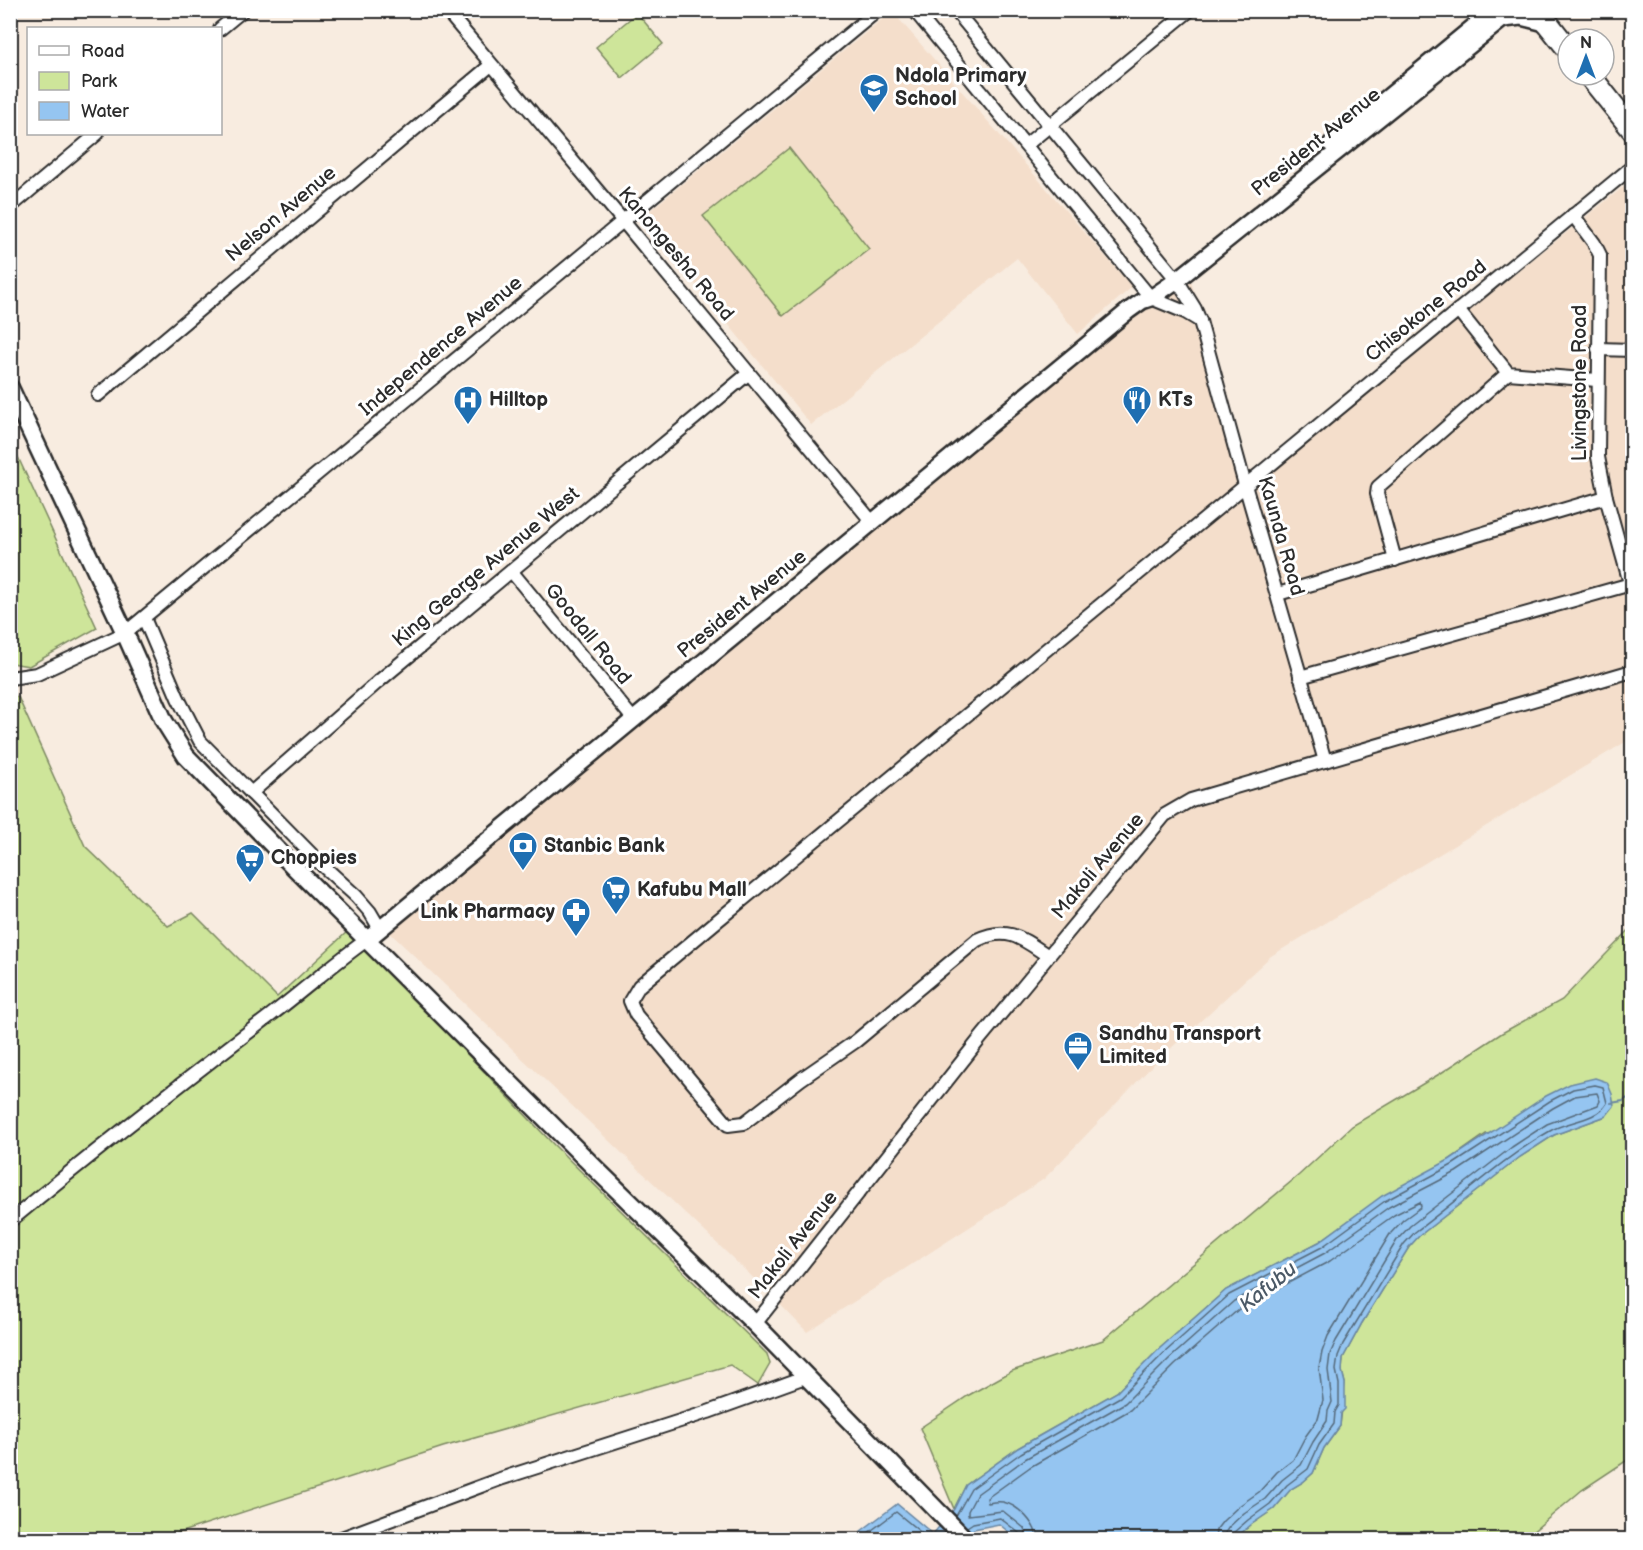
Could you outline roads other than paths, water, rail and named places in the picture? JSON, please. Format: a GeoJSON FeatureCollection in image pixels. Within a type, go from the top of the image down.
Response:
{"type":"FeatureCollection","features":[{"type":"Feature","properties":{"kind":"highway"},"geometry":{"type":"LineString","coordinates":[[10,388],[164,721],[186,756],[374,934],[597,1170],[755,1324],[966,1539]]}},
{"type":"Feature","properties":{"kind":"main road"},"geometry":{"type":"LineString","coordinates":[[1504,13],[1521,17],[1541,13]]}},
{"type":"Feature","properties":{"kind":"main road","name":"President Avenue"},"geometry":{"type":"LineString","coordinates":[[374,934],[1147,297],[1504,13]]}},
{"type":"Feature","properties":{"kind":"street"},"geometry":{"type":"LineString","coordinates":[[222,27],[243,10]]}},
{"type":"Feature","properties":{"kind":"street","name":"Kanongesha Road"},"geometry":{"type":"LineString","coordinates":[[446,10],[873,523]]}},
{"type":"Feature","properties":{"kind":"street","name":"Independence Avenue"},"geometry":{"type":"LineString","coordinates":[[10,678],[38,674],[125,633],[878,10]]}},
{"type":"Feature","properties":{"kind":"street"},"geometry":{"type":"LineString","coordinates":[[914,10],[1026,145],[1147,297],[1185,312],[1200,321]]}},
{"type":"Feature","properties":{"kind":"street","name":"Kaunda Road"},"geometry":{"type":"LineString","coordinates":[[955,10],[1174,277],[1195,309],[1325,761]]}},
{"type":"Feature","properties":{"kind":"street"},"geometry":{"type":"LineString","coordinates":[[1026,145],[1190,10]]}},
{"type":"Feature","properties":{"kind":"street"},"geometry":{"type":"LineString","coordinates":[[1541,13],[1556,29]]}},
{"type":"Feature","properties":{"kind":"street"},"geometry":{"type":"LineString","coordinates":[[1541,13],[1556,37]]}},
{"type":"Feature","properties":{"kind":"street","name":"Nelson Avenue"},"geometry":{"type":"LineString","coordinates":[[98,395],[491,65]]}},
{"type":"Feature","properties":{"kind":"street"},"geometry":{"type":"LineString","coordinates":[[1593,87],[1632,136]]}},
{"type":"Feature","properties":{"kind":"street"},"geometry":{"type":"LineString","coordinates":[[1604,87],[1632,122]]}},
{"type":"Feature","properties":{"kind":"street"},"geometry":{"type":"LineString","coordinates":[[15,202],[96,135]]}},
{"type":"Feature","properties":{"kind":"street","name":"Chisokone Road"},"geometry":{"type":"LineString","coordinates":[[1048,956],[1020,937],[1008,934],[997,933],[977,940],[856,1041],[801,1079],[744,1123],[736,1125],[728,1125],[636,1015],[630,1001],[639,986],[1632,167]]}},
{"type":"Feature","properties":{"kind":"street","name":"Livingstone Road"},"geometry":{"type":"LineString","coordinates":[[1573,215],[1600,255],[1598,456],[1606,497],[1632,587]]}},
{"type":"Feature","properties":{"kind":"street"},"geometry":{"type":"LineString","coordinates":[[1458,310],[1508,373]]}},
{"type":"Feature","properties":{"kind":"street"},"geometry":{"type":"LineString","coordinates":[[1598,349],[1632,350]]}},
{"type":"Feature","properties":{"kind":"street","name":"King George Avenue West"},"geometry":{"type":"LineString","coordinates":[[251,793],[379,681],[749,373]]}},
{"type":"Feature","properties":{"kind":"street"},"geometry":{"type":"LineString","coordinates":[[1395,560],[1377,494],[1378,487],[1508,373],[1597,380]]}},
{"type":"Feature","properties":{"kind":"street"},"geometry":{"type":"LineString","coordinates":[[1278,594],[1606,497]]}},
{"type":"Feature","properties":{"kind":"street","name":"Goodall Road"},"geometry":{"type":"LineString","coordinates":[[512,572],[634,720]]}},
{"type":"Feature","properties":{"kind":"street"},"geometry":{"type":"LineString","coordinates":[[1300,677],[1632,587]]}},
{"type":"Feature","properties":{"kind":"street"},"geometry":{"type":"LineString","coordinates":[[10,1221],[159,1101],[374,934],[370,912],[200,741],[178,698],[144,618]]}},
{"type":"Feature","properties":{"kind":"street","name":"Makoli Avenue"},"geometry":{"type":"LineString","coordinates":[[755,1324],[979,1040],[1165,815],[1191,800],[1632,671]]}},
{"type":"Feature","properties":{"kind":"street"},"geometry":{"type":"LineString","coordinates":[[336,1539],[500,1479],[708,1412],[805,1377]]}},
{"type":"Feature","properties":{"kind":"water"},"geometry":{"type":"Polygon","coordinates":[[[1595,1078],[1607,1082],[1612,1094],[1614,1106],[1606,1116],[1554,1135],[1520,1157],[1419,1236],[1409,1247],[1343,1358],[1345,1409],[1341,1413],[1340,1426],[1324,1448],[1313,1473],[1291,1489],[1274,1509],[1234,1539],[1017,1539],[999,1524],[974,1529],[965,1539],[862,1539],[861,1531],[897,1504],[933,1534],[954,1509],[966,1485],[1018,1448],[1117,1392],[1159,1349],[1226,1290],[1319,1242],[1382,1196],[1449,1160],[1546,1096],[1570,1084],[1595,1078]]]}},
{"type":"Feature","properties":{"kind":"waterway","name":"Kafubu"},"geometry":{"type":"LineString","coordinates":[[1611,1103],[1623,1101],[1632,1095]]}},
{"type":"Feature","properties":{"kind":"place","name":"Ndola Primary School"},"geometry":{"type":"Point","coordinates":[874,114]}},
{"type":"Feature","properties":{"kind":"place","name":"Hilltop"},"geometry":{"type":"Point","coordinates":[468,426]}},
{"type":"Feature","properties":{"kind":"place","name":"KTs"},"geometry":{"type":"Point","coordinates":[1137,426]}},
{"type":"Feature","properties":{"kind":"place","name":"Stanbic Bank"},"geometry":{"type":"Point","coordinates":[523,872]}},
{"type":"Feature","properties":{"kind":"place","name":"Choppies"},"geometry":{"type":"Point","coordinates":[250,884]}},
{"type":"Feature","properties":{"kind":"place","name":"Kafubu Mall"},"geometry":{"type":"Point","coordinates":[616,916]}},
{"type":"Feature","properties":{"kind":"place","name":"Link Pharmacy"},"geometry":{"type":"Point","coordinates":[576,938]}},
{"type":"Feature","properties":{"kind":"place","name":"Sandhu Transport Limited"},"geometry":{"type":"Point","coordinates":[1078,1072]}}]}
